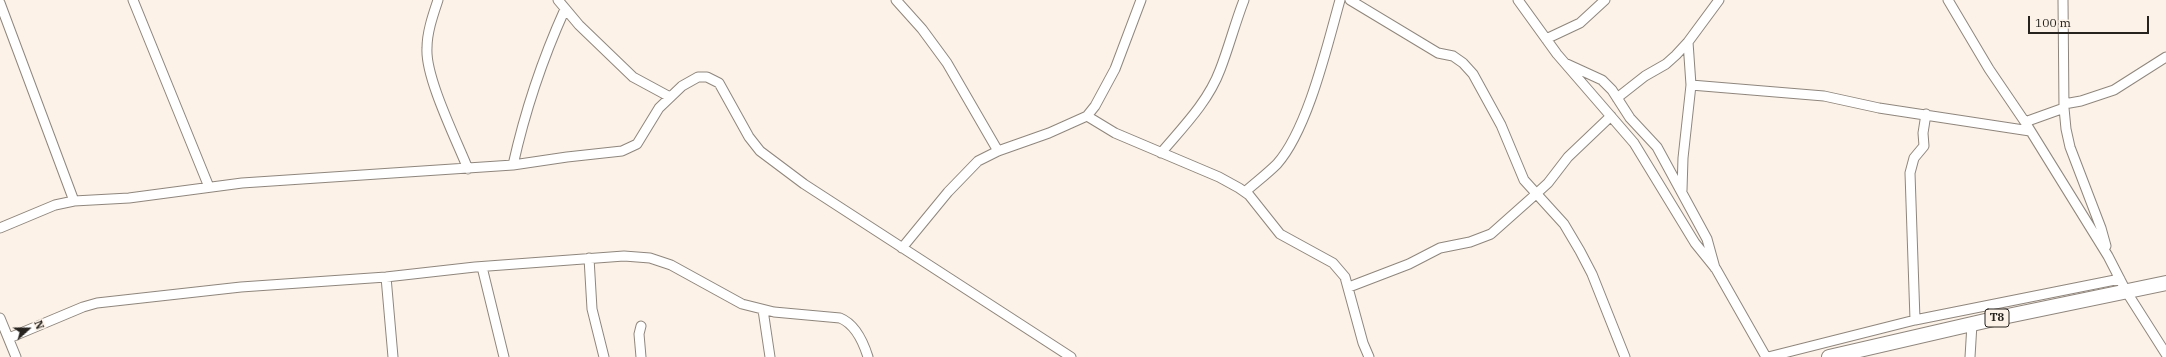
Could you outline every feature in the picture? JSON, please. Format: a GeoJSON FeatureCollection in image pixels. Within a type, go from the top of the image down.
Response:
{"type":"FeatureCollection","features":[{"type":"Feature","properties":{"kind":"main road","name":"T8"},"geometry":{"type":"LineString","coordinates":[[1829,357],[1972,324],[2123,285],[2166,283]]}},
{"type":"Feature","properties":{"kind":"street"},"geometry":{"type":"LineString","coordinates":[[133,0],[210,187]]}},
{"type":"Feature","properties":{"kind":"street"},"geometry":{"type":"LineString","coordinates":[[438,0],[428,35],[427,56],[436,89],[468,169]]}},
{"type":"Feature","properties":{"kind":"street"},"geometry":{"type":"LineString","coordinates":[[558,0],[608,54],[633,77],[670,97]]}},
{"type":"Feature","properties":{"kind":"street"},"geometry":{"type":"LineString","coordinates":[[896,0],[922,29],[947,63],[998,150]]}},
{"type":"Feature","properties":{"kind":"street"},"geometry":{"type":"LineString","coordinates":[[902,248],[967,171],[978,161],[998,150],[1055,131],[1087,116],[1095,106],[1115,69],[1141,0]]}},
{"type":"Feature","properties":{"kind":"street"},"geometry":{"type":"LineString","coordinates":[[1161,153],[1196,112],[1209,93],[1220,71],[1244,0]]}},
{"type":"Feature","properties":{"kind":"street"},"geometry":{"type":"LineString","coordinates":[[1245,192],[1277,164],[1290,146],[1302,122],[1340,0]]}},
{"type":"Feature","properties":{"kind":"street"},"geometry":{"type":"LineString","coordinates":[[1350,0],[1438,53],[1453,56],[1463,63],[1473,74],[1501,125],[1524,180],[1564,224],[1580,251],[1592,274],[1625,357]]}},
{"type":"Feature","properties":{"kind":"street"},"geometry":{"type":"LineString","coordinates":[[1518,0],[1566,64],[1634,143],[1695,243],[1716,269],[1767,357],[1915,320],[2123,285]]}},
{"type":"Feature","properties":{"kind":"street"},"geometry":{"type":"LineString","coordinates":[[1546,39],[1580,23],[1605,0]]}},
{"type":"Feature","properties":{"kind":"street"},"geometry":{"type":"LineString","coordinates":[[1617,98],[1645,76],[1666,64],[1688,42],[1719,0]]}},
{"type":"Feature","properties":{"kind":"street"},"geometry":{"type":"LineString","coordinates":[[1948,0],[1988,68],[2025,122],[2108,256],[2123,285],[2166,354]]}},
{"type":"Feature","properties":{"kind":"street"},"geometry":{"type":"LineString","coordinates":[[2063,0],[2064,106],[2070,147],[2101,228],[2108,256]]}},
{"type":"Feature","properties":{"kind":"street"},"geometry":{"type":"LineString","coordinates":[[0,3],[74,201]]}},
{"type":"Feature","properties":{"kind":"street"},"geometry":{"type":"LineString","coordinates":[[513,165],[533,90],[545,54],[565,9]]}},
{"type":"Feature","properties":{"kind":"street"},"geometry":{"type":"LineString","coordinates":[[1682,191],[1683,158],[1691,85],[1688,42]]}},
{"type":"Feature","properties":{"kind":"street"},"geometry":{"type":"LineString","coordinates":[[2025,122],[2064,106],[2114,90],[2165,58]]}},
{"type":"Feature","properties":{"kind":"street"},"geometry":{"type":"LineString","coordinates":[[1566,64],[1602,80],[1617,98],[1630,118],[1657,147],[1707,239],[1716,269]]}},
{"type":"Feature","properties":{"kind":"street"},"geometry":{"type":"LineString","coordinates":[[0,228],[56,205],[74,201],[129,198],[210,187],[362,174],[468,169],[513,165],[622,151],[631,148],[641,138],[659,108],[682,86],[698,77],[713,78],[719,83],[749,137],[760,151],[804,184],[1071,357]]}},
{"type":"Feature","properties":{"kind":"street"},"geometry":{"type":"LineString","coordinates":[[1691,85],[1811,94],[1879,108],[2030,131]]}},
{"type":"Feature","properties":{"kind":"street"},"geometry":{"type":"LineString","coordinates":[[1915,320],[1910,173],[1914,158],[1924,146],[1923,133],[1926,114]]}},
{"type":"Feature","properties":{"kind":"street"},"geometry":{"type":"LineString","coordinates":[[1087,116],[1115,133],[1219,177],[1245,192],[1280,234],[1333,263],[1345,277],[1349,287],[1359,331],[1369,357]]}},
{"type":"Feature","properties":{"kind":"street"},"geometry":{"type":"LineString","coordinates":[[1349,287],[1409,264],[1440,248],[1481,238],[1503,224],[1536,194],[1568,157],[1611,116]]}},
{"type":"Feature","properties":{"kind":"street"},"geometry":{"type":"LineString","coordinates":[[9,338],[82,307],[96,303],[241,287],[386,277],[482,267],[624,256],[650,258],[670,265],[742,304],[774,312],[840,318],[848,321],[860,338],[868,357]]}},
{"type":"Feature","properties":{"kind":"street"},"geometry":{"type":"LineString","coordinates":[[588,258],[592,309],[604,357]]}},
{"type":"Feature","properties":{"kind":"street"},"geometry":{"type":"LineString","coordinates":[[482,267],[504,357]]}},
{"type":"Feature","properties":{"kind":"street"},"geometry":{"type":"LineString","coordinates":[[386,277],[393,357]]}},
{"type":"Feature","properties":{"kind":"street"},"geometry":{"type":"LineString","coordinates":[[763,310],[770,357]]}},
{"type":"Feature","properties":{"kind":"street"},"geometry":{"type":"LineString","coordinates":[[0,318],[16,357]]}},
{"type":"Feature","properties":{"kind":"street"},"geometry":{"type":"LineString","coordinates":[[1970,357],[1972,324]]}},
{"type":"Feature","properties":{"kind":"street"},"geometry":{"type":"LineString","coordinates":[[641,326],[639,334],[641,357]]}},
{"type":"Feature","properties":{"kind":"street"},"geometry":{"type":"LineString","coordinates":[[2156,339],[2166,342]]}}]}
